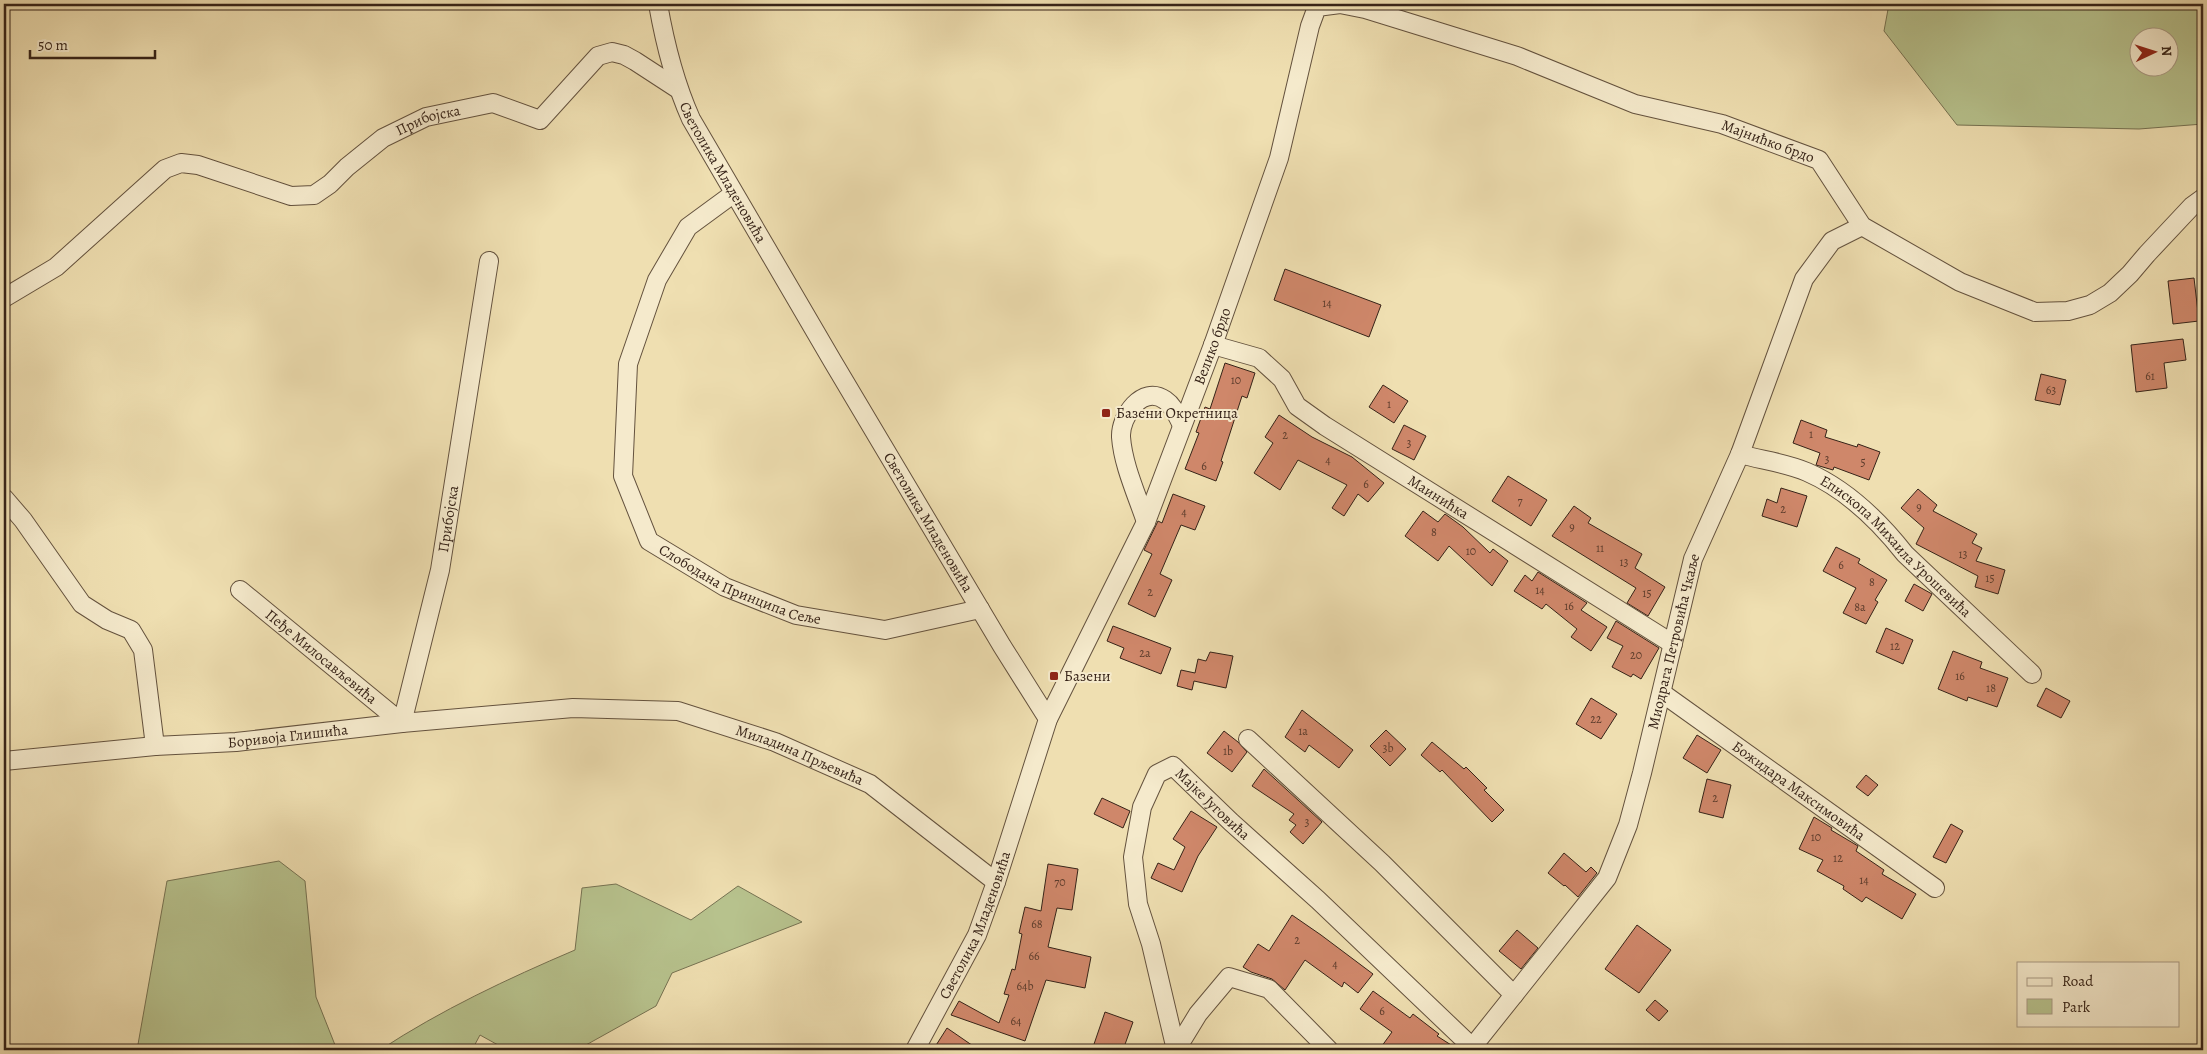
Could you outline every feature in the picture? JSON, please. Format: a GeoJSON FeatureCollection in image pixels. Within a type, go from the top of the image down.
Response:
{"type":"FeatureCollection","features":[{"type":"Feature","properties":{"kind":"street","name":"Светолика Младеновића"},"geometry":{"type":"LineString","coordinates":[[658,4],[665,46],[678,89],[691,119],[733,194],[980,609],[1048,719],[977,935],[915,1050]]}},
{"type":"Feature","properties":{"kind":"street","name":"Велико брдо"},"geometry":{"type":"LineString","coordinates":[[1048,719],[1146,522],[1213,345],[1279,158],[1310,26],[1317,5],[1340,4]]}},
{"type":"Feature","properties":{"kind":"street","name":"Мајнићко брдо"},"geometry":{"type":"LineString","coordinates":[[1340,4],[1365,9],[1517,56],[1635,104],[1722,124],[1819,160],[1862,226],[1960,282],[2035,312],[2068,311],[2090,305],[2110,293],[2130,274],[2192,206],[2203,198]]}},
{"type":"Feature","properties":{"kind":"street","name":"Прибојска"},"geometry":{"type":"LineString","coordinates":[[4,298],[56,267],[165,169],[181,163],[198,165],[291,196],[314,195],[330,184],[347,167],[383,138],[426,117],[493,103],[540,120],[598,56],[612,52],[624,55],[678,89]]}},
{"type":"Feature","properties":{"kind":"street","name":"Слободана Принципа Сеље"},"geometry":{"type":"LineString","coordinates":[[733,194],[688,227],[657,280],[628,364],[623,476],[649,541],[725,586],[796,615],[885,630],[980,609]]}},
{"type":"Feature","properties":{"kind":"street","name":"Миодрага Петровића Чкаље"},"geometry":{"type":"LineString","coordinates":[[1471,1049],[1607,878],[1628,825],[1662,693],[1693,558],[1740,454],[1804,279],[1832,241],[1862,226]]}},
{"type":"Feature","properties":{"kind":"street","name":"Прибојска"},"geometry":{"type":"LineString","coordinates":[[402,723],[440,570],[489,261]]}},
{"type":"Feature","properties":{"kind":"street","name":"Маинићка"},"geometry":{"type":"LineString","coordinates":[[1213,345],[1259,358],[1282,379],[1297,406],[1325,426],[1673,644]]}},
{"type":"Feature","properties":{"kind":"street"},"geometry":{"type":"LineString","coordinates":[[1146,522],[1124,454],[1121,435],[1123,420],[1134,404],[1145,397],[1152,396],[1163,398],[1168,402],[1182,426]]}},
{"type":"Feature","properties":{"kind":"street","name":"Епископа Михаила Урошевића"},"geometry":{"type":"LineString","coordinates":[[1740,454],[1807,472],[1850,497],[1890,535],[1905,554],[2032,674]]}},
{"type":"Feature","properties":{"kind":"street"},"geometry":{"type":"LineString","coordinates":[[4,498],[23,520],[82,604],[107,620],[131,630],[139,643],[143,650],[155,746]]}},
{"type":"Feature","properties":{"kind":"street","name":"Пеђе Милосављевића"},"geometry":{"type":"LineString","coordinates":[[240,590],[402,723]]}},
{"type":"Feature","properties":{"kind":"street","name":"Божидара Максимовића"},"geometry":{"type":"LineString","coordinates":[[1662,693],[1935,888]]}},
{"type":"Feature","properties":{"kind":"street","name":"Боривоја Глишића"},"geometry":{"type":"LineString","coordinates":[[4,761],[155,746],[236,742],[402,723],[573,708]]}},
{"type":"Feature","properties":{"kind":"street","name":"Миладина Прљевића"},"geometry":{"type":"LineString","coordinates":[[573,708],[678,711],[775,742],[870,784],[996,882]]}},
{"type":"Feature","properties":{"kind":"street"},"geometry":{"type":"LineString","coordinates":[[1248,739],[1382,863],[1514,995]]}},
{"type":"Feature","properties":{"kind":"street","name":"Мајке Југовића"},"geometry":{"type":"LineString","coordinates":[[1176,1050],[1151,944],[1138,904],[1133,857],[1142,807],[1157,774],[1173,766],[1230,822],[1318,900],[1471,1049]]}},
{"type":"Feature","properties":{"kind":"street"},"geometry":{"type":"LineString","coordinates":[[1176,1050],[1198,1014],[1229,977],[1269,990],[1329,1050]]}},
{"type":"Feature","properties":{"kind":"green space"},"geometry":{"type":"Polygon","coordinates":[[[1889,4],[2203,4],[2203,124],[2139,129],[1957,125],[1884,31],[1889,4]]]}},
{"type":"Feature","properties":{"kind":"green space"},"geometry":{"type":"Polygon","coordinates":[[[279,861],[305,881],[316,997],[337,1050],[137,1050],[167,881],[279,861]]]}},
{"type":"Feature","properties":{"kind":"green space"},"geometry":{"type":"Polygon","coordinates":[[[616,884],[691,920],[738,886],[802,922],[672,973],[656,1006],[577,1050],[507,1050],[480,1035],[472,1050],[380,1050],[403,1035],[475,996],[575,950],[582,888],[616,884]]]}},
{"type":"Feature","properties":{"kind":"building"},"geometry":{"type":"Polygon","coordinates":[[[1285,269],[1381,305],[1369,337],[1274,300],[1285,269]]]}},
{"type":"Feature","properties":{"kind":"building"},"geometry":{"type":"Polygon","coordinates":[[[2194,278],[2199,321],[2173,324],[2168,281],[2194,278]]]}},
{"type":"Feature","properties":{"kind":"building"},"geometry":{"type":"Polygon","coordinates":[[[2183,339],[2186,360],[2164,363],[2167,388],[2136,392],[2131,345],[2183,339]]]}},
{"type":"Feature","properties":{"kind":"building"},"geometry":{"type":"Polygon","coordinates":[[[1225,363],[1255,373],[1247,398],[1242,396],[1216,481],[1185,469],[1199,433],[1196,432],[1205,407],[1210,409],[1225,363]]]}},
{"type":"Feature","properties":{"kind":"building"},"geometry":{"type":"Polygon","coordinates":[[[2041,374],[2066,380],[2060,405],[2035,400],[2041,374]]]}},
{"type":"Feature","properties":{"kind":"building"},"geometry":{"type":"Polygon","coordinates":[[[1383,385],[1408,401],[1394,423],[1369,407],[1383,385]]]}},
{"type":"Feature","properties":{"kind":"building"},"geometry":{"type":"Polygon","coordinates":[[[1279,415],[1312,437],[1352,457],[1384,483],[1368,502],[1358,494],[1344,516],[1332,508],[1347,485],[1298,460],[1280,490],[1254,473],[1273,443],[1265,437],[1279,415]]]}},
{"type":"Feature","properties":{"kind":"building"},"geometry":{"type":"Polygon","coordinates":[[[1801,420],[1827,430],[1825,437],[1857,447],[1858,444],[1880,452],[1869,480],[1834,467],[1833,470],[1816,465],[1820,453],[1793,443],[1801,420]]]}},
{"type":"Feature","properties":{"kind":"building"},"geometry":{"type":"Polygon","coordinates":[[[1404,425],[1426,436],[1414,460],[1392,449],[1404,425]]]}},
{"type":"Feature","properties":{"kind":"building"},"geometry":{"type":"Polygon","coordinates":[[[1508,476],[1547,500],[1531,526],[1492,501],[1508,476]]]}},
{"type":"Feature","properties":{"kind":"building"},"geometry":{"type":"Polygon","coordinates":[[[1781,488],[1807,496],[1797,527],[1762,516],[1767,499],[1777,503],[1781,488]]]}},
{"type":"Feature","properties":{"kind":"building"},"geometry":{"type":"Polygon","coordinates":[[[1918,489],[1937,505],[1933,511],[1977,534],[1972,543],[1982,548],[1976,561],[2005,570],[1998,594],[1975,587],[1978,576],[1916,544],[1924,528],[1901,508],[1918,489]]]}},
{"type":"Feature","properties":{"kind":"building"},"geometry":{"type":"Polygon","coordinates":[[[1173,494],[1205,506],[1195,530],[1181,525],[1160,574],[1172,580],[1155,617],[1128,604],[1152,554],[1144,550],[1158,521],[1162,523],[1173,494]]]}},
{"type":"Feature","properties":{"kind":"building"},"geometry":{"type":"Polygon","coordinates":[[[1574,506],[1591,518],[1588,523],[1642,554],[1635,568],[1665,587],[1648,616],[1627,603],[1636,588],[1552,536],[1574,506]]]}},
{"type":"Feature","properties":{"kind":"building"},"geometry":{"type":"Polygon","coordinates":[[[1423,511],[1438,522],[1445,514],[1463,527],[1490,553],[1493,549],[1508,561],[1492,586],[1449,546],[1438,561],[1405,536],[1423,511]]]}},
{"type":"Feature","properties":{"kind":"building"},"geometry":{"type":"Polygon","coordinates":[[[1836,547],[1860,559],[1858,563],[1887,580],[1875,600],[1878,602],[1866,624],[1843,613],[1856,588],[1823,571],[1836,547]]]}},
{"type":"Feature","properties":{"kind":"building"},"geometry":{"type":"Polygon","coordinates":[[[1538,572],[1587,603],[1581,610],[1607,627],[1591,651],[1571,637],[1577,629],[1546,604],[1542,609],[1514,591],[1525,575],[1532,581],[1538,572]]]}},
{"type":"Feature","properties":{"kind":"building"},"geometry":{"type":"Polygon","coordinates":[[[1914,584],[1932,594],[1923,611],[1905,601],[1914,584]]]}},
{"type":"Feature","properties":{"kind":"building"},"geometry":{"type":"Polygon","coordinates":[[[1616,621],[1659,648],[1641,679],[1633,674],[1631,677],[1612,667],[1623,646],[1607,638],[1616,621]]]}},
{"type":"Feature","properties":{"kind":"building"},"geometry":{"type":"Polygon","coordinates":[[[1113,626],[1171,648],[1161,674],[1120,658],[1124,648],[1107,641],[1113,626]]]}},
{"type":"Feature","properties":{"kind":"building"},"geometry":{"type":"Polygon","coordinates":[[[1886,628],[1913,640],[1903,664],[1876,652],[1886,628]]]}},
{"type":"Feature","properties":{"kind":"building"},"geometry":{"type":"Polygon","coordinates":[[[1953,651],[1982,662],[1980,668],[2008,678],[1997,707],[1968,697],[1967,701],[1938,689],[1953,651]]]}},
{"type":"Feature","properties":{"kind":"building"},"geometry":{"type":"Polygon","coordinates":[[[1210,652],[1233,656],[1226,688],[1194,681],[1192,690],[1177,686],[1181,670],[1195,673],[1198,659],[1206,661],[1210,652]]]}},
{"type":"Feature","properties":{"kind":"building"},"geometry":{"type":"Polygon","coordinates":[[[2046,688],[2070,701],[2061,718],[2037,706],[2046,688]]]}},
{"type":"Feature","properties":{"kind":"building"},"geometry":{"type":"Polygon","coordinates":[[[1591,698],[1617,714],[1601,739],[1576,724],[1591,698]]]}},
{"type":"Feature","properties":{"kind":"building"},"geometry":{"type":"Polygon","coordinates":[[[1302,710],[1353,750],[1339,768],[1309,745],[1305,752],[1285,737],[1302,710]]]}},
{"type":"Feature","properties":{"kind":"building"},"geometry":{"type":"Polygon","coordinates":[[[1386,730],[1406,749],[1390,766],[1370,746],[1386,730]]]}},
{"type":"Feature","properties":{"kind":"building"},"geometry":{"type":"Polygon","coordinates":[[[1224,731],[1247,752],[1232,772],[1207,753],[1224,731]]]}},
{"type":"Feature","properties":{"kind":"building"},"geometry":{"type":"Polygon","coordinates":[[[1697,735],[1721,750],[1707,773],[1683,758],[1697,735]]]}},
{"type":"Feature","properties":{"kind":"building"},"geometry":{"type":"Polygon","coordinates":[[[1432,742],[1464,769],[1466,767],[1487,788],[1484,790],[1504,810],[1492,822],[1442,770],[1440,772],[1421,755],[1432,742]]]}},
{"type":"Feature","properties":{"kind":"building"},"geometry":{"type":"Polygon","coordinates":[[[1264,769],[1322,822],[1303,844],[1290,832],[1296,825],[1289,820],[1294,814],[1252,786],[1264,769]]]}},
{"type":"Feature","properties":{"kind":"building"},"geometry":{"type":"Polygon","coordinates":[[[1866,775],[1878,785],[1868,796],[1856,787],[1866,775]]]}},
{"type":"Feature","properties":{"kind":"building"},"geometry":{"type":"Polygon","coordinates":[[[1707,779],[1731,785],[1723,818],[1699,812],[1707,779]]]}},
{"type":"Feature","properties":{"kind":"building"},"geometry":{"type":"Polygon","coordinates":[[[1102,798],[1130,811],[1123,828],[1094,814],[1102,798]]]}},
{"type":"Feature","properties":{"kind":"building"},"geometry":{"type":"Polygon","coordinates":[[[1191,811],[1217,827],[1198,856],[1182,892],[1151,878],[1158,863],[1174,870],[1185,847],[1173,839],[1191,811]]]}},
{"type":"Feature","properties":{"kind":"building"},"geometry":{"type":"Polygon","coordinates":[[[1814,817],[1858,846],[1856,851],[1884,870],[1882,874],[1916,894],[1902,919],[1866,897],[1862,902],[1843,889],[1844,886],[1817,871],[1823,860],[1799,849],[1814,817]]]}},
{"type":"Feature","properties":{"kind":"building"},"geometry":{"type":"Polygon","coordinates":[[[1951,824],[1963,831],[1946,863],[1933,857],[1951,824]]]}},
{"type":"Feature","properties":{"kind":"building"},"geometry":{"type":"Polygon","coordinates":[[[1564,853],[1586,872],[1591,867],[1597,873],[1578,897],[1548,873],[1564,853]]]}},
{"type":"Feature","properties":{"kind":"building"},"geometry":{"type":"Polygon","coordinates":[[[1048,864],[1078,869],[1072,910],[1057,908],[1048,947],[1091,957],[1085,988],[1046,980],[1025,1041],[951,1015],[959,1001],[999,1023],[1009,995],[1004,994],[1012,969],[1015,970],[1022,934],[1019,933],[1025,907],[1041,911],[1048,864]]]}},
{"type":"Feature","properties":{"kind":"building"},"geometry":{"type":"Polygon","coordinates":[[[1292,915],[1373,974],[1358,993],[1344,982],[1342,987],[1305,960],[1285,990],[1272,979],[1251,972],[1243,967],[1258,944],[1269,951],[1292,915]]]}},
{"type":"Feature","properties":{"kind":"building"},"geometry":{"type":"Polygon","coordinates":[[[1637,925],[1671,950],[1639,993],[1605,969],[1637,925]]]}},
{"type":"Feature","properties":{"kind":"building"},"geometry":{"type":"Polygon","coordinates":[[[1517,930],[1538,948],[1521,969],[1499,951],[1517,930]]]}},
{"type":"Feature","properties":{"kind":"building"},"geometry":{"type":"Polygon","coordinates":[[[1373,991],[1410,1018],[1413,1014],[1439,1034],[1437,1036],[1459,1050],[1379,1050],[1392,1032],[1360,1009],[1373,991]]]}},
{"type":"Feature","properties":{"kind":"building"},"geometry":{"type":"Polygon","coordinates":[[[1655,1000],[1668,1011],[1659,1021],[1646,1010],[1655,1000]]]}},
{"type":"Feature","properties":{"kind":"building"},"geometry":{"type":"Polygon","coordinates":[[[1105,1012],[1133,1022],[1123,1050],[1092,1050],[1105,1012]]]}},
{"type":"Feature","properties":{"kind":"building"},"geometry":{"type":"Polygon","coordinates":[[[947,1028],[979,1050],[933,1050],[947,1028]]]}},
{"type":"Feature","properties":{"kind":"place","name":"Базени Окретница"},"geometry":{"type":"Point","coordinates":[1106,413]}},
{"type":"Feature","properties":{"kind":"place","name":"Базени"},"geometry":{"type":"Point","coordinates":[1054,676]}}]}
